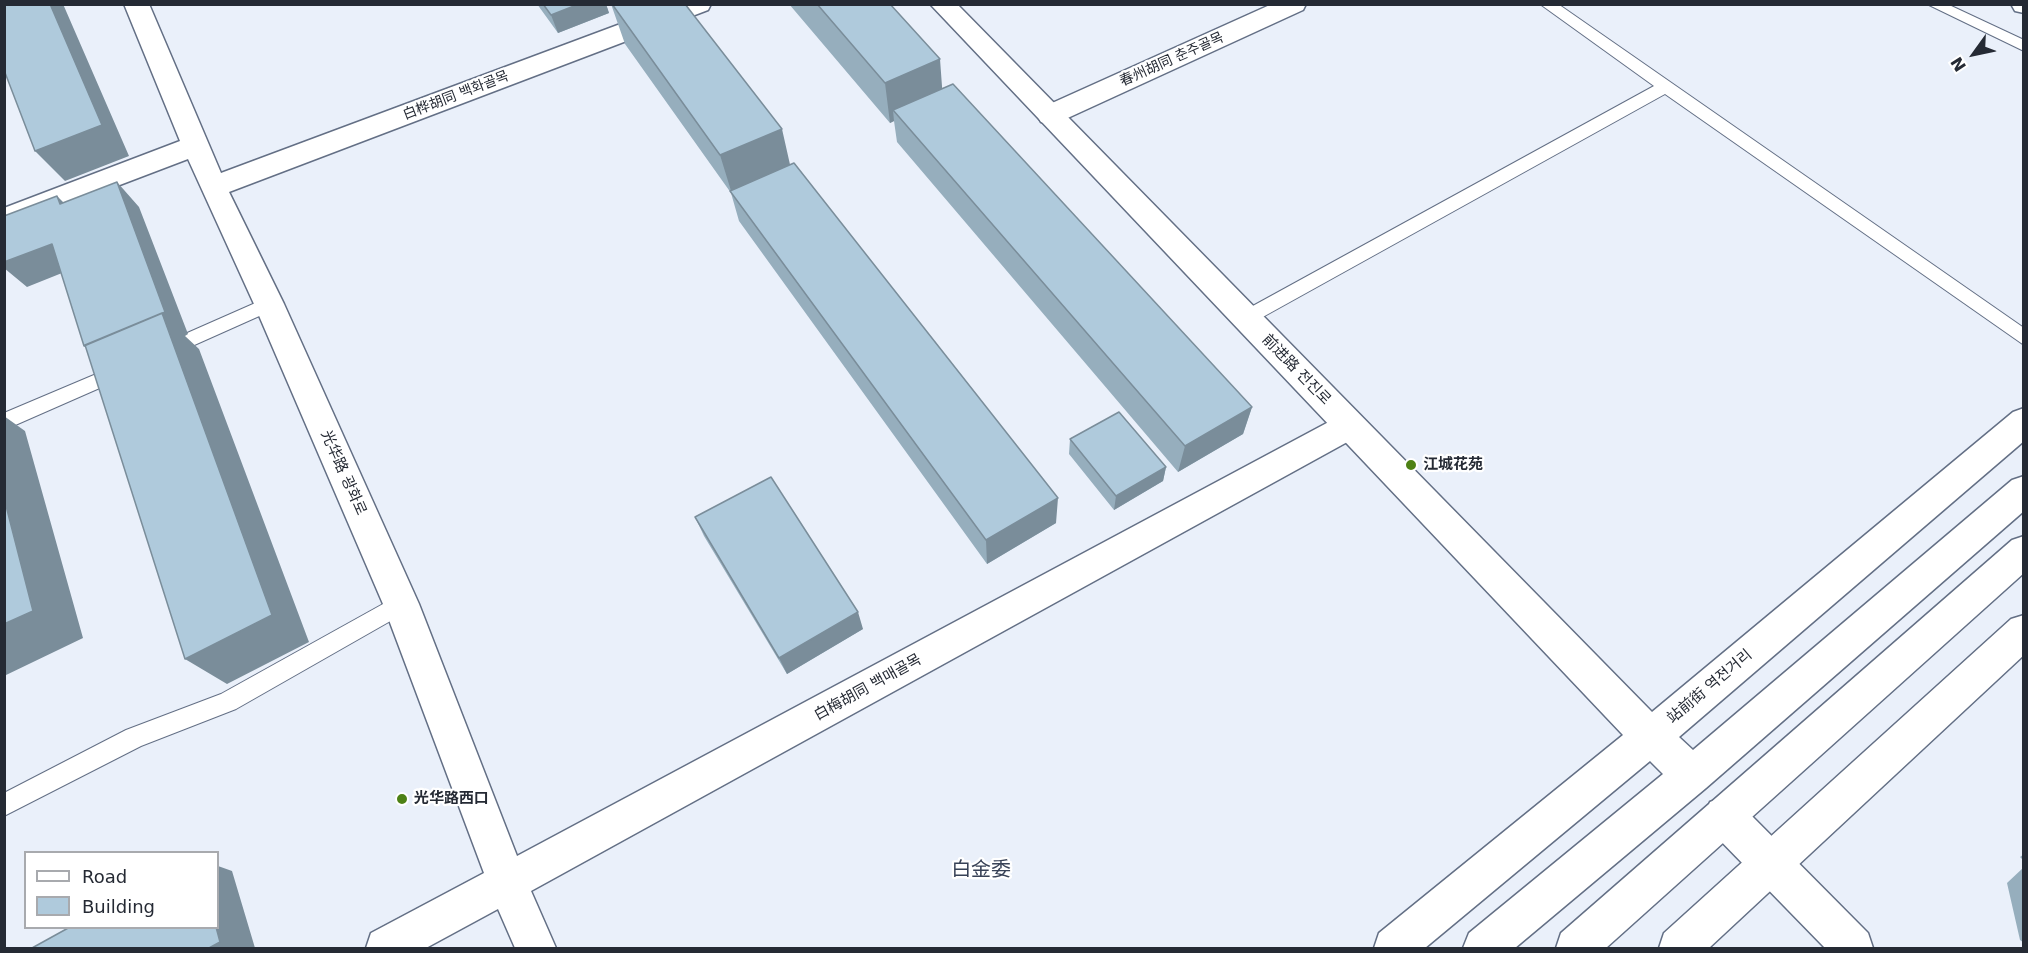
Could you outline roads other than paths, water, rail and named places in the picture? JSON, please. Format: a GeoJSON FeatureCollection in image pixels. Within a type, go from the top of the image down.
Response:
{"type":"FeatureCollection","features":[{"type":"Feature","properties":{"kind":"street","name":"光华路 광화로"},"geometry":{"type":"LineString","coordinates":[[136,4],[213,187],[269,304],[400,604],[508,885],[536,948]]}},
{"type":"Feature","properties":{"kind":"street","name":"白桦胡同 백화골목"},"geometry":{"type":"LineString","coordinates":[[213,187],[699,4]]}},
{"type":"Feature","properties":{"kind":"street","name":"前进路 전진로"},"geometry":{"type":"LineString","coordinates":[[942,4],[1650,736],[1692,775]]}},
{"type":"Feature","properties":{"kind":"street","name":"春州胡同 춘주골목"},"geometry":{"type":"LineString","coordinates":[[1050,115],[1294,4]]}},
{"type":"Feature","properties":{"kind":"street"},"geometry":{"type":"LineString","coordinates":[[4,219],[196,145]]}},
{"type":"Feature","properties":{"kind":"street","name":"站前街 역전거리"},"geometry":{"type":"LineString","coordinates":[[1394,948],[2024,421]]}},
{"type":"Feature","properties":{"kind":"street","name":"白梅胡同 백매골목"},"geometry":{"type":"LineString","coordinates":[[386,948],[508,885],[1349,426]]}},
{"type":"Feature","properties":{"kind":"street"},"geometry":{"type":"LineString","coordinates":[[1484,948],[1692,775],[2024,490]]}},
{"type":"Feature","properties":{"kind":"street"},"geometry":{"type":"LineString","coordinates":[[1576,948],[2024,551]]}},
{"type":"Feature","properties":{"kind":"street"},"geometry":{"type":"LineString","coordinates":[[1679,948],[2024,631]]}},
{"type":"Feature","properties":{"kind":"street"},"geometry":{"type":"LineString","coordinates":[[1725,816],[1853,948]]}},
{"type":"Feature","properties":{"kind":"lane"},"geometry":{"type":"LineString","coordinates":[[1548,4],[2024,338]]}},
{"type":"Feature","properties":{"kind":"lane"},"geometry":{"type":"LineString","coordinates":[[1934,4],[2024,46]]}},
{"type":"Feature","properties":{"kind":"lane"},"geometry":{"type":"LineString","coordinates":[[1246,318],[1665,87]]}},
{"type":"Feature","properties":{"kind":"lane"},"geometry":{"type":"LineString","coordinates":[[153,356],[269,304]]}},
{"type":"Feature","properties":{"kind":"lane"},"geometry":{"type":"LineString","coordinates":[[4,422],[132,365]]}},
{"type":"Feature","properties":{"kind":"lane"},"geometry":{"type":"LineString","coordinates":[[5,805],[135,738],[228,702],[400,604]]}},
{"type":"Feature","properties":{"kind":"place","name":"江城花苑"},"geometry":{"type":"Point","coordinates":[1411,465]}},
{"type":"Feature","properties":{"kind":"place","name":"光华路西口"},"geometry":{"type":"Point","coordinates":[402,799]}},
{"type":"Feature","properties":{"kind":"district","name":"白金委"},"geometry":{"type":"Point","coordinates":[981,871]}}]}
